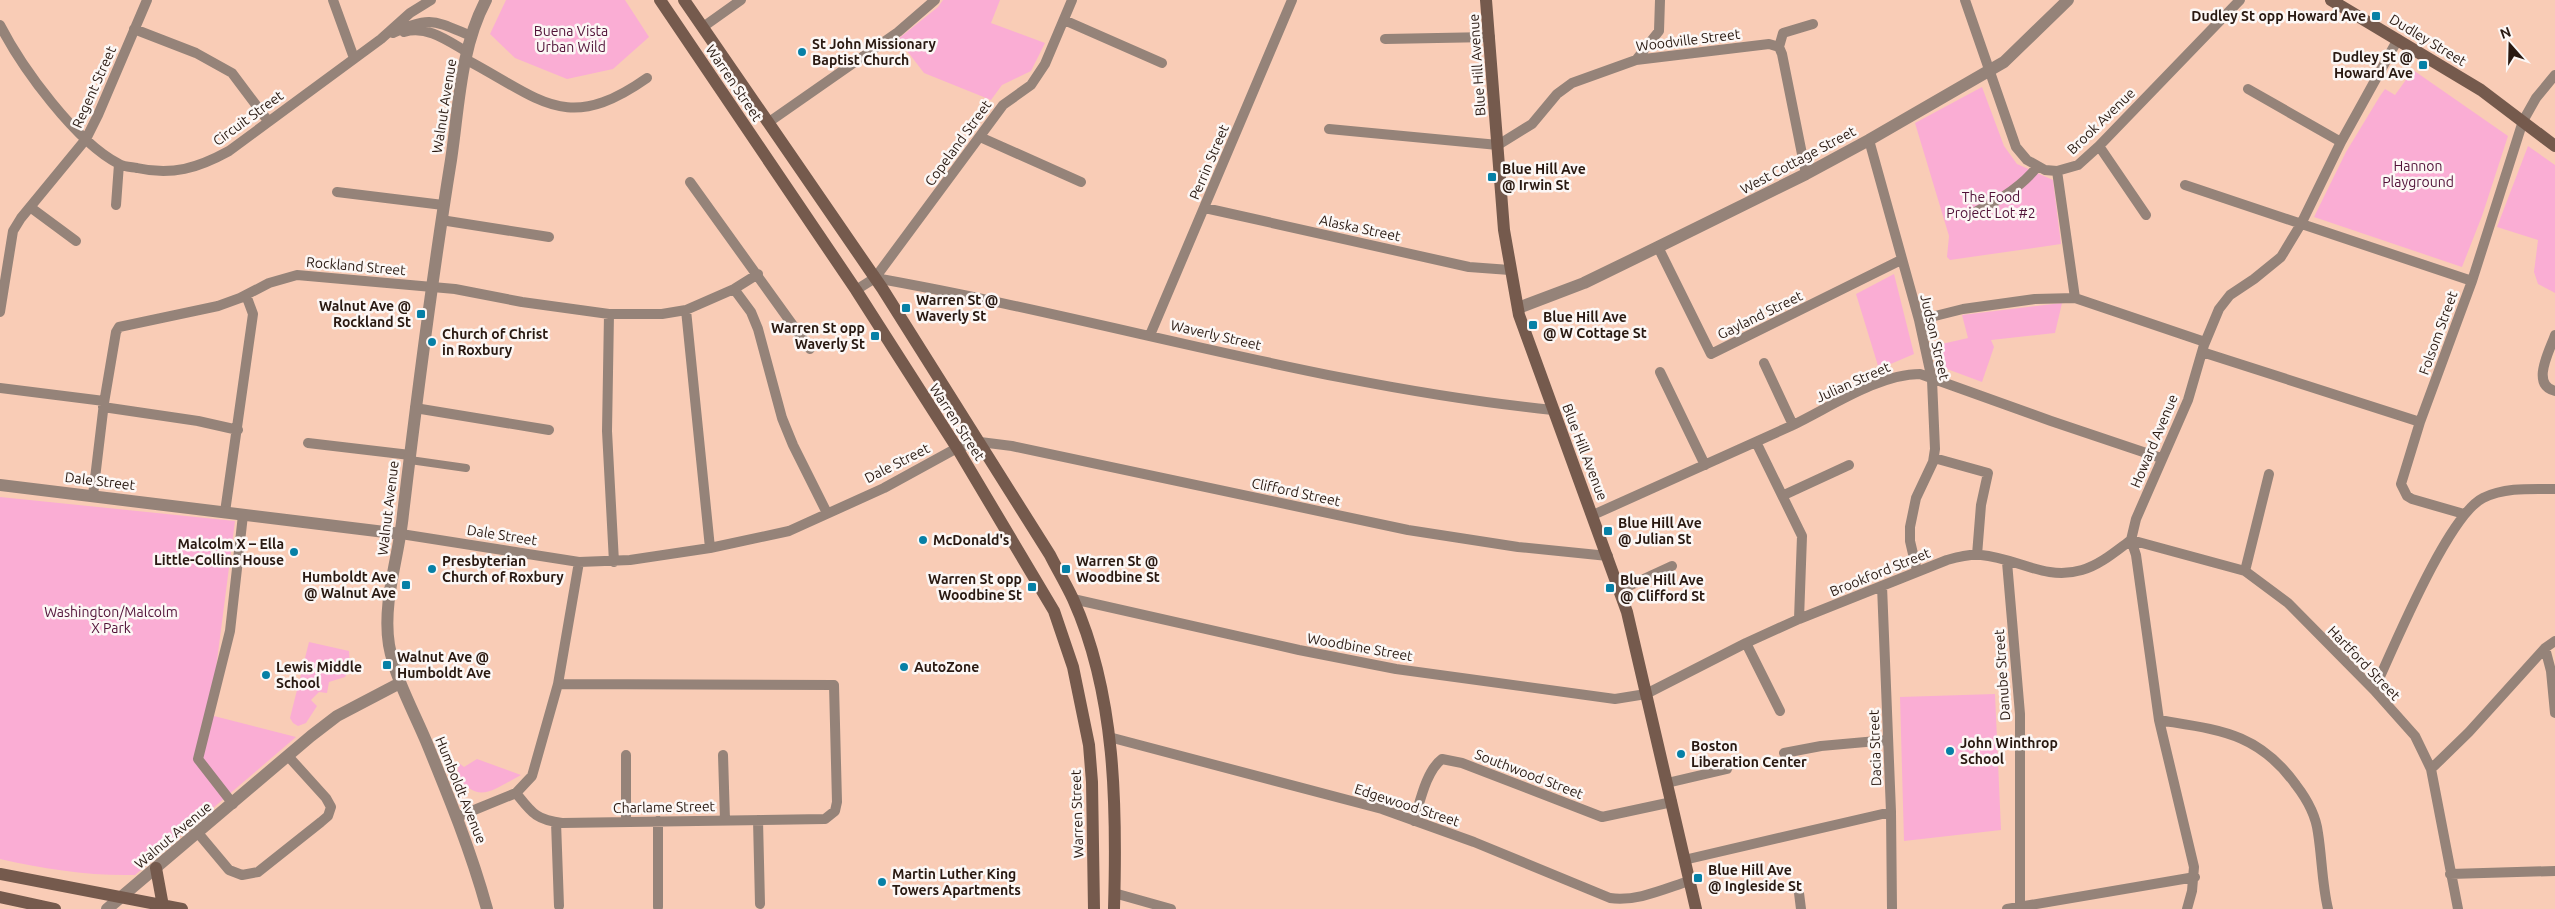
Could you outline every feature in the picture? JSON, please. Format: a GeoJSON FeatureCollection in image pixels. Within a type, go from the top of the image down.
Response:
{"type":"FeatureCollection","features":[{"type":"Feature","properties":{"kind":"main road","name":"Warren Street"},"geometry":{"type":"LineString","coordinates":[[660,0],[856,290],[957,448],[1054,611],[1068,650],[1089,745],[1092,782],[1094,909]]}},
{"type":"Feature","properties":{"kind":"main road","name":"Warren Street"},"geometry":{"type":"LineString","coordinates":[[684,0],[874,278],[980,442],[1050,555],[1073,598],[1094,662],[1109,737],[1114,789],[1114,909]]}},
{"type":"Feature","properties":{"kind":"main road","name":"Blue Hill Avenue"},"geometry":{"type":"LineString","coordinates":[[1486,0],[1504,230],[1518,308],[1553,410],[1620,590],[1696,909]]}},
{"type":"Feature","properties":{"kind":"main road","name":"Dudley Street"},"geometry":{"type":"LineString","coordinates":[[2331,0],[2481,90],[2555,146]]}},
{"type":"Feature","properties":{"kind":"main road"},"geometry":{"type":"LineString","coordinates":[[156,868],[163,906]]}},
{"type":"Feature","properties":{"kind":"main road"},"geometry":{"type":"LineString","coordinates":[[0,874],[182,909]]}},
{"type":"Feature","properties":{"kind":"main road"},"geometry":{"type":"LineString","coordinates":[[0,897],[48,908]]}},
{"type":"Feature","properties":{"kind":"street","name":"Regent Street"},"geometry":{"type":"LineString","coordinates":[[0,312],[4,262],[13,231],[86,139],[98,115],[146,0]]}},
{"type":"Feature","properties":{"kind":"street"},"geometry":{"type":"LineString","coordinates":[[333,0],[354,58]]}},
{"type":"Feature","properties":{"kind":"street","name":"Circuit Street"},"geometry":{"type":"LineString","coordinates":[[0,25],[46,95],[86,139],[119,164],[156,172],[182,171],[206,164],[229,151],[381,39],[410,13],[431,0]]}},
{"type":"Feature","properties":{"kind":"street","name":"Walnut Avenue"},"geometry":{"type":"LineString","coordinates":[[107,909],[337,716],[400,684],[391,653],[388,626],[389,603],[401,534],[415,408],[466,56],[486,0]]}},
{"type":"Feature","properties":{"kind":"street"},"geometry":{"type":"LineString","coordinates":[[703,27],[741,0]]}},
{"type":"Feature","properties":{"kind":"street"},"geometry":{"type":"LineString","coordinates":[[769,122],[898,32],[935,0]]}},
{"type":"Feature","properties":{"kind":"street","name":"Copeland Street"},"geometry":{"type":"LineString","coordinates":[[856,290],[874,278],[1002,105],[1031,85],[1045,64],[1072,0]]}},
{"type":"Feature","properties":{"kind":"street","name":"Perrin Street"},"geometry":{"type":"LineString","coordinates":[[1150,335],[1292,0]]}},
{"type":"Feature","properties":{"kind":"street"},"geometry":{"type":"LineString","coordinates":[[1636,60],[1659,31],[1660,0]]}},
{"type":"Feature","properties":{"kind":"street"},"geometry":{"type":"LineString","coordinates":[[1965,0],[2016,148],[2037,167],[2029,177],[1999,200],[1977,211]]}},
{"type":"Feature","properties":{"kind":"street","name":"West Cottage Street"},"geometry":{"type":"LineString","coordinates":[[1518,308],[1584,283],[1806,174],[1869,140],[1990,70],[2031,38],[2068,0]]}},
{"type":"Feature","properties":{"kind":"street","name":"Brook Avenue"},"geometry":{"type":"LineString","coordinates":[[2037,167],[2056,171],[2078,165],[2240,0]]}},
{"type":"Feature","properties":{"kind":"street"},"geometry":{"type":"LineString","coordinates":[[1064,20],[1162,63]]}},
{"type":"Feature","properties":{"kind":"street","name":"Circuit Street"},"geometry":{"type":"LineString","coordinates":[[381,39],[417,21],[440,23],[472,36]]}},
{"type":"Feature","properties":{"kind":"street"},"geometry":{"type":"LineString","coordinates":[[1806,174],[1782,54],[1778,47],[1782,33],[1813,24]]}},
{"type":"Feature","properties":{"kind":"street"},"geometry":{"type":"LineString","coordinates":[[134,30],[196,53],[232,73],[268,121]]}},
{"type":"Feature","properties":{"kind":"street","name":"Circuit Street"},"geometry":{"type":"LineString","coordinates":[[381,39],[413,30],[426,31],[552,106],[571,109],[588,108],[608,102],[647,78]]}},
{"type":"Feature","properties":{"kind":"street"},"geometry":{"type":"LineString","coordinates":[[1384,39],[1490,37]]}},
{"type":"Feature","properties":{"kind":"street","name":"Howard Avenue"},"geometry":{"type":"LineString","coordinates":[[2186,909],[2195,877],[2159,720],[2136,554],[2131,540],[2136,519],[2161,458],[2188,400],[2203,347],[2219,309],[2230,295],[2254,279],[2281,257],[2301,224],[2341,142],[2398,39]]}},
{"type":"Feature","properties":{"kind":"street","name":"Woodville Street"},"geometry":{"type":"LineString","coordinates":[[1498,145],[1532,124],[1557,94],[1572,83],[1636,60],[1769,44],[1778,47]]}},
{"type":"Feature","properties":{"kind":"street","name":"Folsom Street"},"geometry":{"type":"LineString","coordinates":[[2464,514],[2412,499],[2403,491],[2401,484],[2420,422],[2472,281],[2522,121],[2536,98],[2555,75]]}},
{"type":"Feature","properties":{"kind":"street"},"geometry":{"type":"LineString","coordinates":[[2248,89],[2341,142]]}},
{"type":"Feature","properties":{"kind":"street"},"geometry":{"type":"LineString","coordinates":[[1329,130],[1498,145]]}},
{"type":"Feature","properties":{"kind":"street"},"geometry":{"type":"LineString","coordinates":[[980,137],[1081,182]]}},
{"type":"Feature","properties":{"kind":"street","name":"Judson Street"},"geometry":{"type":"LineString","coordinates":[[1869,140],[1919,320],[1932,380],[1934,458],[1911,513],[1910,541],[1917,570]]}},
{"type":"Feature","properties":{"kind":"street"},"geometry":{"type":"LineString","coordinates":[[2098,146],[2146,215]]}},
{"type":"Feature","properties":{"kind":"street"},"geometry":{"type":"LineString","coordinates":[[116,204],[119,164]]}},
{"type":"Feature","properties":{"kind":"street"},"geometry":{"type":"LineString","coordinates":[[2056,171],[2075,298]]}},
{"type":"Feature","properties":{"kind":"street"},"geometry":{"type":"LineString","coordinates":[[690,182],[758,274],[810,350]]}},
{"type":"Feature","properties":{"kind":"street"},"geometry":{"type":"LineString","coordinates":[[2185,185],[2472,281]]}},
{"type":"Feature","properties":{"kind":"street"},"geometry":{"type":"LineString","coordinates":[[337,192],[443,205]]}},
{"type":"Feature","properties":{"kind":"street"},"geometry":{"type":"LineString","coordinates":[[30,208],[76,242]]}},
{"type":"Feature","properties":{"kind":"street","name":"Alaska Street"},"geometry":{"type":"LineString","coordinates":[[1205,208],[1469,267],[1510,270]]}},
{"type":"Feature","properties":{"kind":"street"},"geometry":{"type":"LineString","coordinates":[[441,220],[549,237]]}},
{"type":"Feature","properties":{"kind":"street","name":"Gayland Street"},"geometry":{"type":"LineString","coordinates":[[1658,247],[1711,354],[1901,260]]}},
{"type":"Feature","properties":{"kind":"street","name":"Rockland Street"},"geometry":{"type":"LineString","coordinates":[[93,495],[104,404],[116,332],[119,327],[218,306],[269,283],[297,275],[432,287],[610,314],[662,314],[686,310],[734,290],[758,274]]}},
{"type":"Feature","properties":{"kind":"street","name":"Waverly Street"},"geometry":{"type":"LineString","coordinates":[[874,278],[972,295],[1373,384],[1448,397],[1553,410]]}},
{"type":"Feature","properties":{"kind":"street"},"geometry":{"type":"LineString","coordinates":[[734,290],[751,312],[758,329],[782,418],[827,513]]}},
{"type":"Feature","properties":{"kind":"street"},"geometry":{"type":"LineString","coordinates":[[226,512],[254,314],[246,295]]}},
{"type":"Feature","properties":{"kind":"street"},"geometry":{"type":"LineString","coordinates":[[1919,320],[1963,308],[2035,299],[2075,298],[2203,347],[2420,422]]}},
{"type":"Feature","properties":{"kind":"street"},"geometry":{"type":"LineString","coordinates":[[686,310],[710,548]]}},
{"type":"Feature","properties":{"kind":"street"},"geometry":{"type":"LineString","coordinates":[[610,314],[607,431],[614,562]]}},
{"type":"Feature","properties":{"kind":"street"},"geometry":{"type":"LineString","coordinates":[[2555,335],[2541,375],[2544,384],[2555,391]]}},
{"type":"Feature","properties":{"kind":"street"},"geometry":{"type":"LineString","coordinates":[[1764,363],[1793,425]]}},
{"type":"Feature","properties":{"kind":"street"},"geometry":{"type":"LineString","coordinates":[[1660,372],[1705,465]]}},
{"type":"Feature","properties":{"kind":"street","name":"Julian Street"},"geometry":{"type":"LineString","coordinates":[[1593,515],[1890,380],[1908,374],[1920,374],[1932,380],[2161,458]]}},
{"type":"Feature","properties":{"kind":"street"},"geometry":{"type":"LineString","coordinates":[[0,388],[104,404],[238,430]]}},
{"type":"Feature","properties":{"kind":"street"},"geometry":{"type":"LineString","coordinates":[[415,408],[549,430]]}},
{"type":"Feature","properties":{"kind":"street","name":"Dale Street"},"geometry":{"type":"LineString","coordinates":[[0,485],[401,534],[579,562],[614,562],[710,548],[789,531],[884,488],[957,448],[980,442]]}},
{"type":"Feature","properties":{"kind":"street","name":"Clifford Street"},"geometry":{"type":"LineString","coordinates":[[980,442],[1012,446],[1408,530],[1528,548],[1608,556]]}},
{"type":"Feature","properties":{"kind":"street"},"geometry":{"type":"LineString","coordinates":[[1756,442],[1784,495],[1802,536],[1799,619]]}},
{"type":"Feature","properties":{"kind":"street"},"geometry":{"type":"LineString","coordinates":[[308,443],[466,468]]}},
{"type":"Feature","properties":{"kind":"street"},"geometry":{"type":"LineString","coordinates":[[1934,458],[1988,473],[1981,505],[1976,555]]}},
{"type":"Feature","properties":{"kind":"street"},"geometry":{"type":"LineString","coordinates":[[1784,495],[1850,466]]}},
{"type":"Feature","properties":{"kind":"street"},"geometry":{"type":"LineString","coordinates":[[2245,571],[2269,474]]}},
{"type":"Feature","properties":{"kind":"street"},"geometry":{"type":"LineString","coordinates":[[2374,690],[2446,541],[2464,514],[2483,498],[2503,491],[2555,489]]}},
{"type":"Feature","properties":{"kind":"street"},"geometry":{"type":"LineString","coordinates":[[232,804],[198,759],[230,630],[243,515]]}},
{"type":"Feature","properties":{"kind":"street","name":"Brookford Street"},"geometry":{"type":"LineString","coordinates":[[1646,694],[1746,643],[1799,619],[1917,570],[1964,555],[1976,555],[2048,573],[2063,574],[2083,570],[2100,562],[2131,540]]}},
{"type":"Feature","properties":{"kind":"street","name":"Hartford Street"},"geometry":{"type":"LineString","coordinates":[[2131,540],[2245,571],[2288,603],[2374,690],[2415,736],[2431,769],[2458,909]]}},
{"type":"Feature","properties":{"kind":"street"},"geometry":{"type":"LineString","coordinates":[[457,817],[516,793],[532,776],[558,684],[579,562]]}},
{"type":"Feature","properties":{"kind":"street","name":"Danube Street"},"geometry":{"type":"LineString","coordinates":[[2006,562],[2020,714],[2020,906]]}},
{"type":"Feature","properties":{"kind":"street"},"geometry":{"type":"LineString","coordinates":[[1620,590],[1672,566]]}},
{"type":"Feature","properties":{"kind":"street","name":"Dacia Street"},"geometry":{"type":"LineString","coordinates":[[1882,586],[1891,812],[1892,909]]}},
{"type":"Feature","properties":{"kind":"street","name":"Woodbine Street"},"geometry":{"type":"LineString","coordinates":[[1073,598],[1299,650],[1396,669],[1615,700],[1646,694]]}},
{"type":"Feature","properties":{"kind":"street"},"geometry":{"type":"LineString","coordinates":[[2431,769],[2469,732],[2545,648],[2555,641]]}},
{"type":"Feature","properties":{"kind":"street"},"geometry":{"type":"LineString","coordinates":[[1746,643],[1780,711]]}},
{"type":"Feature","properties":{"kind":"street"},"geometry":{"type":"LineString","coordinates":[[2545,648],[2551,671],[2555,713]]}},
{"type":"Feature","properties":{"kind":"street","name":"Humboldt Avenue"},"geometry":{"type":"LineString","coordinates":[[400,684],[457,817],[487,909]]}},
{"type":"Feature","properties":{"kind":"street","name":"Charlame Street"},"geometry":{"type":"LineString","coordinates":[[516,793],[535,816],[544,821],[556,822],[825,819],[834,811],[837,802],[834,685],[558,684]]}},
{"type":"Feature","properties":{"kind":"street"},"geometry":{"type":"LineString","coordinates":[[2159,720],[2239,736],[2270,753],[2285,769],[2302,792],[2318,832],[2328,909]]}},
{"type":"Feature","properties":{"kind":"street","name":"Edgewood Street"},"geometry":{"type":"LineString","coordinates":[[1109,737],[1382,809],[1474,842],[1610,898],[1635,897],[1689,881]]}},
{"type":"Feature","properties":{"kind":"street"},"geometry":{"type":"LineString","coordinates":[[1784,753],[1821,746],[1888,740]]}},
{"type":"Feature","properties":{"kind":"street"},"geometry":{"type":"LineString","coordinates":[[626,755],[626,821]]}},
{"type":"Feature","properties":{"kind":"street"},"geometry":{"type":"LineString","coordinates":[[723,755],[725,820]]}},
{"type":"Feature","properties":{"kind":"street"},"geometry":{"type":"LineString","coordinates":[[198,833],[229,870],[242,875],[258,872],[321,822],[328,816],[331,807],[326,798],[288,756]]}},
{"type":"Feature","properties":{"kind":"street","name":"Southwood Street"},"geometry":{"type":"LineString","coordinates":[[1414,821],[1433,770],[1442,759],[1462,763],[1602,817],[1672,802]]}},
{"type":"Feature","properties":{"kind":"street"},"geometry":{"type":"LineString","coordinates":[[1667,783],[1727,769]]}},
{"type":"Feature","properties":{"kind":"street"},"geometry":{"type":"LineString","coordinates":[[1684,860],[1891,812]]}},
{"type":"Feature","properties":{"kind":"street"},"geometry":{"type":"LineString","coordinates":[[758,820],[760,904]]}},
{"type":"Feature","properties":{"kind":"street"},"geometry":{"type":"LineString","coordinates":[[658,821],[658,907]]}},
{"type":"Feature","properties":{"kind":"street"},"geometry":{"type":"LineString","coordinates":[[556,822],[560,906]]}},
{"type":"Feature","properties":{"kind":"street"},"geometry":{"type":"LineString","coordinates":[[2450,874],[2555,871]]}},
{"type":"Feature","properties":{"kind":"street"},"geometry":{"type":"LineString","coordinates":[[2007,909],[2195,877]]}},
{"type":"Feature","properties":{"kind":"street"},"geometry":{"type":"LineString","coordinates":[[1114,893],[1171,909]]}},
{"type":"Feature","properties":{"kind":"street"},"geometry":{"type":"LineString","coordinates":[[1798,893],[1801,909]]}},
{"type":"Feature","properties":{"kind":"green space","name":"Buena Vista Urban Wild"},"geometry":{"type":"Polygon","coordinates":[[[506,0],[625,0],[649,37],[613,69],[567,79],[515,58],[490,34],[506,0]]]}},
{"type":"Feature","properties":{"kind":"green space"},"geometry":{"type":"Polygon","coordinates":[[[943,0],[1000,0],[991,23],[1045,43],[1031,71],[1002,85],[991,100],[924,73],[898,39],[938,7],[943,0]]]}},
{"type":"Feature","properties":{"kind":"green space","name":"Hannon Playground"},"geometry":{"type":"Polygon","coordinates":[[[2413,70],[2508,136],[2482,216],[2462,267],[2314,217],[2346,152],[2380,96],[2385,89],[2395,95],[2413,70]]]}},
{"type":"Feature","properties":{"kind":"green space","name":"The Food Project Lot #2"},"geometry":{"type":"Polygon","coordinates":[[[1982,87],[2004,146],[2017,164],[2053,180],[2061,244],[1950,260],[1947,257],[1949,236],[1915,123],[1982,87]]]}},
{"type":"Feature","properties":{"kind":"green space"},"geometry":{"type":"Polygon","coordinates":[[[2528,146],[2555,165],[2555,293],[2538,284],[2534,272],[2538,240],[2497,227],[2528,146]]]}},
{"type":"Feature","properties":{"kind":"green space"},"geometry":{"type":"Polygon","coordinates":[[[1894,274],[1914,354],[1879,369],[1856,294],[1894,274]]]}},
{"type":"Feature","properties":{"kind":"green space"},"geometry":{"type":"Polygon","coordinates":[[[2062,303],[2055,333],[1991,340],[1994,347],[1982,382],[1939,366],[1933,346],[1968,338],[1962,315],[2062,303]]]}},
{"type":"Feature","properties":{"kind":"green space","name":"Washington/Malcolm X Park"},"geometry":{"type":"Polygon","coordinates":[[[0,497],[235,521],[210,715],[296,737],[135,875],[67,871],[0,859],[0,497]]]}},
{"type":"Feature","properties":{"kind":"green space"},"geometry":{"type":"Polygon","coordinates":[[[309,642],[349,651],[350,667],[345,677],[329,682],[327,693],[319,692],[311,700],[317,706],[306,723],[298,726],[290,718],[309,642]]]}},
{"type":"Feature","properties":{"kind":"green space"},"geometry":{"type":"Polygon","coordinates":[[[1995,694],[2001,830],[1904,841],[1900,697],[1995,694]]]}},
{"type":"Feature","properties":{"kind":"green space"},"geometry":{"type":"Polygon","coordinates":[[[477,759],[521,775],[487,792],[472,790],[457,775],[459,763],[464,767],[477,759]]]}},
{"type":"Feature","properties":{"kind":"place","name":"Dudley St opp Howard Ave"},"geometry":{"type":"Point","coordinates":[2376,16]}},
{"type":"Feature","properties":{"kind":"place","name":"St John Missionary Baptist Church"},"geometry":{"type":"Point","coordinates":[802,52]}},
{"type":"Feature","properties":{"kind":"place","name":"Dudley St @ Howard Ave"},"geometry":{"type":"Point","coordinates":[2423,65]}},
{"type":"Feature","properties":{"kind":"place","name":"Blue Hill Ave @ Irwin St"},"geometry":{"type":"Point","coordinates":[1492,177]}},
{"type":"Feature","properties":{"kind":"place","name":"Warren St @ Waverly St"},"geometry":{"type":"Point","coordinates":[906,308]}},
{"type":"Feature","properties":{"kind":"place","name":"Walnut Ave @ Rockland St"},"geometry":{"type":"Point","coordinates":[421,314]}},
{"type":"Feature","properties":{"kind":"place","name":"Blue Hill Ave @ W Cottage St"},"geometry":{"type":"Point","coordinates":[1533,325]}},
{"type":"Feature","properties":{"kind":"place","name":"Warren St opp Waverly St"},"geometry":{"type":"Point","coordinates":[875,336]}},
{"type":"Feature","properties":{"kind":"place","name":"Church of Christ in Roxbury"},"geometry":{"type":"Point","coordinates":[432,342]}},
{"type":"Feature","properties":{"kind":"place","name":"Blue Hill Ave @ Julian St"},"geometry":{"type":"Point","coordinates":[1608,531]}},
{"type":"Feature","properties":{"kind":"place","name":"McDonald's"},"geometry":{"type":"Point","coordinates":[923,540]}},
{"type":"Feature","properties":{"kind":"place","name":"Malcolm X – Ella Little-Collins House"},"geometry":{"type":"Point","coordinates":[294,552]}},
{"type":"Feature","properties":{"kind":"place","name":"Presbyterian Church of Roxbury"},"geometry":{"type":"Point","coordinates":[432,569]}},
{"type":"Feature","properties":{"kind":"place","name":"Warren St @ Woodbine St"},"geometry":{"type":"Point","coordinates":[1066,569]}},
{"type":"Feature","properties":{"kind":"place","name":"Humboldt Ave @ Walnut Ave"},"geometry":{"type":"Point","coordinates":[406,585]}},
{"type":"Feature","properties":{"kind":"place","name":"Warren St opp Woodbine St"},"geometry":{"type":"Point","coordinates":[1032,587]}},
{"type":"Feature","properties":{"kind":"place","name":"Blue Hill Ave @ Clifford St"},"geometry":{"type":"Point","coordinates":[1610,588]}},
{"type":"Feature","properties":{"kind":"place","name":"Walnut Ave @ Humboldt Ave"},"geometry":{"type":"Point","coordinates":[387,665]}},
{"type":"Feature","properties":{"kind":"place","name":"AutoZone"},"geometry":{"type":"Point","coordinates":[904,667]}},
{"type":"Feature","properties":{"kind":"place","name":"Lewis Middle School"},"geometry":{"type":"Point","coordinates":[266,675]}},
{"type":"Feature","properties":{"kind":"place","name":"John Winthrop School"},"geometry":{"type":"Point","coordinates":[1950,751]}},
{"type":"Feature","properties":{"kind":"place","name":"Boston Liberation Center"},"geometry":{"type":"Point","coordinates":[1681,754]}},
{"type":"Feature","properties":{"kind":"place","name":"Blue Hill Ave @ Ingleside St"},"geometry":{"type":"Point","coordinates":[1698,878]}},
{"type":"Feature","properties":{"kind":"place","name":"Martin Luther King Towers Apartments"},"geometry":{"type":"Point","coordinates":[882,882]}}]}
